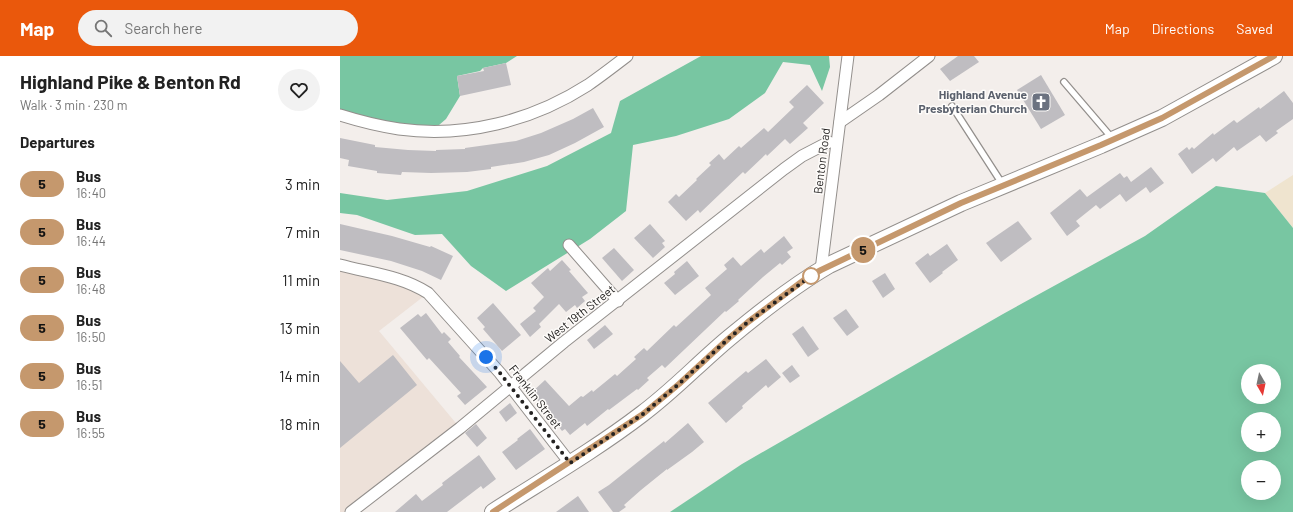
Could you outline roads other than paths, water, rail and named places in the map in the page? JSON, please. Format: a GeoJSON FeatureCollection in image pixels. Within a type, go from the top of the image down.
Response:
{"type":"FeatureCollection","features":[{"type":"Feature","properties":{"kind":"street"},"geometry":{"type":"LineString","coordinates":[[340,115],[406,129],[432,131],[463,130],[492,125],[530,114],[560,101],[588,85],[627,56]]}},
{"type":"Feature","properties":{"kind":"street","name":"Benton Road"},"geometry":{"type":"LineString","coordinates":[[821,270],[848,56]]}},
{"type":"Feature","properties":{"kind":"street"},"geometry":{"type":"LineString","coordinates":[[840,122],[879,95],[929,56]]}},
{"type":"Feature","properties":{"kind":"street"},"geometry":{"type":"LineString","coordinates":[[493,512],[643,414],[748,322],[808,277],[961,203],[1162,118],[1274,56]]}},
{"type":"Feature","properties":{"kind":"street","name":"West 19th Street"},"geometry":{"type":"LineString","coordinates":[[351,512],[460,428],[564,342],[784,169],[802,156],[829,142]]}},
{"type":"Feature","properties":{"kind":"street"},"geometry":{"type":"LineString","coordinates":[[569,245],[618,301]]}},
{"type":"Feature","properties":{"kind":"street","name":"Franklin Street"},"geometry":{"type":"LineString","coordinates":[[340,266],[396,278],[416,285],[428,293],[500,373],[570,463]]}},
{"type":"Feature","properties":{"kind":"lane"},"geometry":{"type":"LineString","coordinates":[[1064,82],[1113,140]]}},
{"type":"Feature","properties":{"kind":"lane"},"geometry":{"type":"LineString","coordinates":[[952,106],[1004,185]]}},
{"type":"Feature","properties":{"kind":"place","name":"Highland Avenue Presbyterian Church"},"geometry":{"type":"Point","coordinates":[1041,102]}}]}
